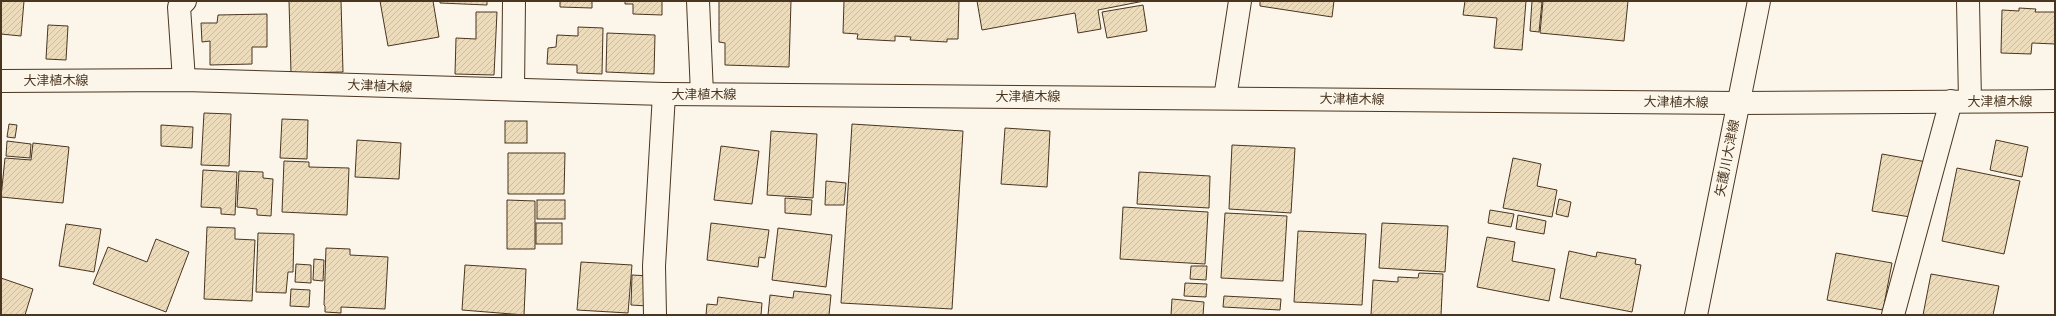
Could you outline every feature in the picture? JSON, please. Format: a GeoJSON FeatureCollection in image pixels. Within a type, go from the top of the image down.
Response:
{"type":"FeatureCollection","features":[{"type":"Feature","properties":{"kind":"main road"},"geometry":{"type":"LineString","coordinates":[[184,80],[179,7],[185,1]]}},
{"type":"Feature","properties":{"kind":"main road"},"geometry":{"type":"LineString","coordinates":[[512,89],[514,1]]}},
{"type":"Feature","properties":{"kind":"main road"},"geometry":{"type":"LineString","coordinates":[[698,1],[702,94]]}},
{"type":"Feature","properties":{"kind":"main road"},"geometry":{"type":"LineString","coordinates":[[1225,98],[1240,1]]}},
{"type":"Feature","properties":{"kind":"main road","name":"矢護川大津線"},"geometry":{"type":"LineString","coordinates":[[1696,315],[1759,1]]}},
{"type":"Feature","properties":{"kind":"main road"},"geometry":{"type":"LineString","coordinates":[[1893,315],[1960,101],[1968,1]]}},
{"type":"Feature","properties":{"kind":"main road","name":"大津植木線"},"geometry":{"type":"LineString","coordinates":[[1,81],[184,80],[664,94],[1738,103],[2055,101]]}},
{"type":"Feature","properties":{"kind":"main road"},"geometry":{"type":"LineString","coordinates":[[655,315],[654,266],[664,94]]}},
{"type":"Feature","properties":{"kind":"building"},"geometry":{"type":"Polygon","coordinates":[[[1,1],[24,1],[21,36],[1,34],[1,1]]]}},
{"type":"Feature","properties":{"kind":"building"},"geometry":{"type":"Polygon","coordinates":[[[289,1],[341,1],[343,72],[291,73],[289,1]]]}},
{"type":"Feature","properties":{"kind":"building"},"geometry":{"type":"Polygon","coordinates":[[[380,1],[433,1],[439,37],[388,46],[380,1]]]}},
{"type":"Feature","properties":{"kind":"building"},"geometry":{"type":"Polygon","coordinates":[[[440,1],[487,1],[487,5],[440,3],[440,1]]]}},
{"type":"Feature","properties":{"kind":"building"},"geometry":{"type":"Polygon","coordinates":[[[560,1],[592,1],[592,8],[560,7],[560,1]]]}},
{"type":"Feature","properties":{"kind":"building"},"geometry":{"type":"Polygon","coordinates":[[[625,1],[662,1],[662,15],[633,14],[633,4],[625,4],[625,1]]]}},
{"type":"Feature","properties":{"kind":"building"},"geometry":{"type":"Polygon","coordinates":[[[719,1],[791,1],[789,67],[725,65],[725,43],[719,42],[719,1]]]}},
{"type":"Feature","properties":{"kind":"building"},"geometry":{"type":"Polygon","coordinates":[[[844,1],[959,1],[958,39],[947,39],[947,42],[910,40],[911,37],[895,36],[895,41],[857,39],[858,34],[843,33],[844,1]]]}},
{"type":"Feature","properties":{"kind":"building"},"geometry":{"type":"Polygon","coordinates":[[[977,1],[1144,1],[1098,10],[1101,29],[1078,33],[1075,13],[982,30],[977,1]]]}},
{"type":"Feature","properties":{"kind":"building"},"geometry":{"type":"Polygon","coordinates":[[[1260,1],[1334,1],[1332,17],[1260,6],[1260,1]]]}},
{"type":"Feature","properties":{"kind":"building"},"geometry":{"type":"Polygon","coordinates":[[[1465,1],[1526,1],[1522,50],[1494,48],[1497,18],[1463,15],[1465,1]]]}},
{"type":"Feature","properties":{"kind":"building"},"geometry":{"type":"Polygon","coordinates":[[[1532,1],[1542,2],[1539,32],[1530,31],[1532,1]]]}},
{"type":"Feature","properties":{"kind":"building"},"geometry":{"type":"Polygon","coordinates":[[[1543,1],[1628,1],[1624,41],[1540,33],[1543,1]]]}},
{"type":"Feature","properties":{"kind":"building"},"geometry":{"type":"Polygon","coordinates":[[[1143,5],[1147,31],[1107,38],[1102,12],[1143,5]]]}},
{"type":"Feature","properties":{"kind":"building"},"geometry":{"type":"Polygon","coordinates":[[[2019,8],[2036,9],[2035,12],[2055,12],[2055,44],[2032,43],[2031,54],[2001,53],[2002,10],[2019,11],[2019,8]]]}},
{"type":"Feature","properties":{"kind":"building"},"geometry":{"type":"Polygon","coordinates":[[[476,12],[497,12],[494,75],[455,74],[456,38],[476,39],[476,12]]]}},
{"type":"Feature","properties":{"kind":"building"},"geometry":{"type":"Polygon","coordinates":[[[267,14],[267,47],[252,47],[252,64],[210,65],[210,41],[202,42],[201,23],[217,23],[218,15],[267,14]]]}},
{"type":"Feature","properties":{"kind":"building"},"geometry":{"type":"Polygon","coordinates":[[[48,25],[68,26],[66,60],[46,59],[48,25]]]}},
{"type":"Feature","properties":{"kind":"building"},"geometry":{"type":"Polygon","coordinates":[[[578,27],[603,28],[602,74],[577,73],[577,65],[547,64],[548,48],[556,47],[557,35],[578,36],[578,27]]]}},
{"type":"Feature","properties":{"kind":"building"},"geometry":{"type":"Polygon","coordinates":[[[607,33],[655,35],[654,74],[606,72],[607,33]]]}},
{"type":"Feature","properties":{"kind":"building"},"geometry":{"type":"Polygon","coordinates":[[[204,113],[231,114],[229,166],[201,165],[204,113]]]}},
{"type":"Feature","properties":{"kind":"building"},"geometry":{"type":"Polygon","coordinates":[[[282,119],[308,120],[307,159],[280,158],[282,119]]]}},
{"type":"Feature","properties":{"kind":"building"},"geometry":{"type":"Polygon","coordinates":[[[505,121],[527,121],[527,143],[505,143],[505,121]]]}},
{"type":"Feature","properties":{"kind":"building"},"geometry":{"type":"Polygon","coordinates":[[[9,124],[17,125],[15,138],[7,137],[9,124]]]}},
{"type":"Feature","properties":{"kind":"building"},"geometry":{"type":"Polygon","coordinates":[[[852,124],[963,131],[952,309],[841,303],[852,124]]]}},
{"type":"Feature","properties":{"kind":"building"},"geometry":{"type":"Polygon","coordinates":[[[161,125],[193,127],[192,148],[161,146],[161,125]]]}},
{"type":"Feature","properties":{"kind":"building"},"geometry":{"type":"Polygon","coordinates":[[[1005,128],[1050,131],[1047,187],[1001,184],[1005,128]]]}},
{"type":"Feature","properties":{"kind":"building"},"geometry":{"type":"Polygon","coordinates":[[[771,131],[817,134],[813,198],[767,195],[771,131]]]}},
{"type":"Feature","properties":{"kind":"building"},"geometry":{"type":"Polygon","coordinates":[[[357,140],[401,143],[399,179],[355,177],[357,140]]]}},
{"type":"Feature","properties":{"kind":"building"},"geometry":{"type":"Polygon","coordinates":[[[1996,140],[2028,147],[2022,177],[1990,170],[1996,140]]]}},
{"type":"Feature","properties":{"kind":"building"},"geometry":{"type":"Polygon","coordinates":[[[7,141],[31,144],[30,158],[6,156],[7,141]]]}},
{"type":"Feature","properties":{"kind":"building"},"geometry":{"type":"Polygon","coordinates":[[[33,143],[69,147],[63,203],[1,197],[5,158],[31,160],[33,143]]]}},
{"type":"Feature","properties":{"kind":"building"},"geometry":{"type":"Polygon","coordinates":[[[1232,145],[1295,148],[1291,213],[1229,209],[1232,145]]]}},
{"type":"Feature","properties":{"kind":"building"},"geometry":{"type":"Polygon","coordinates":[[[721,146],[759,151],[752,204],[714,200],[721,146]]]}},
{"type":"Feature","properties":{"kind":"building"},"geometry":{"type":"Polygon","coordinates":[[[508,153],[565,153],[564,194],[508,194],[508,153]]]}},
{"type":"Feature","properties":{"kind":"building"},"geometry":{"type":"Polygon","coordinates":[[[1882,154],[1927,162],[1917,218],[1872,211],[1882,154]]]}},
{"type":"Feature","properties":{"kind":"building"},"geometry":{"type":"Polygon","coordinates":[[[1513,158],[1541,164],[1537,186],[1557,190],[1552,217],[1503,208],[1513,158]]]}},
{"type":"Feature","properties":{"kind":"building"},"geometry":{"type":"Polygon","coordinates":[[[284,161],[309,162],[309,167],[349,168],[347,215],[282,212],[284,161]]]}},
{"type":"Feature","properties":{"kind":"building"},"geometry":{"type":"Polygon","coordinates":[[[1957,168],[2020,181],[2004,254],[1942,241],[1957,168]]]}},
{"type":"Feature","properties":{"kind":"building"},"geometry":{"type":"Polygon","coordinates":[[[203,170],[237,172],[235,215],[221,214],[221,208],[201,207],[203,170]]]}},
{"type":"Feature","properties":{"kind":"building"},"geometry":{"type":"Polygon","coordinates":[[[239,171],[263,172],[263,178],[273,179],[271,216],[257,215],[257,209],[237,207],[239,171]]]}},
{"type":"Feature","properties":{"kind":"building"},"geometry":{"type":"Polygon","coordinates":[[[1139,172],[1210,176],[1209,208],[1137,204],[1139,172]]]}},
{"type":"Feature","properties":{"kind":"building"},"geometry":{"type":"Polygon","coordinates":[[[826,181],[846,183],[844,205],[825,205],[826,181]]]}},
{"type":"Feature","properties":{"kind":"building"},"geometry":{"type":"Polygon","coordinates":[[[785,198],[812,200],[811,215],[785,213],[785,198]]]}},
{"type":"Feature","properties":{"kind":"building"},"geometry":{"type":"Polygon","coordinates":[[[1559,199],[1571,202],[1568,217],[1556,214],[1559,199]]]}},
{"type":"Feature","properties":{"kind":"building"},"geometry":{"type":"Polygon","coordinates":[[[507,200],[535,201],[535,249],[507,249],[507,200]]]}},
{"type":"Feature","properties":{"kind":"building"},"geometry":{"type":"Polygon","coordinates":[[[537,200],[565,200],[565,219],[537,219],[537,200]]]}},
{"type":"Feature","properties":{"kind":"building"},"geometry":{"type":"Polygon","coordinates":[[[1123,207],[1208,212],[1205,264],[1120,259],[1123,207]]]}},
{"type":"Feature","properties":{"kind":"building"},"geometry":{"type":"Polygon","coordinates":[[[1490,210],[1514,214],[1511,227],[1488,223],[1490,210]]]}},
{"type":"Feature","properties":{"kind":"building"},"geometry":{"type":"Polygon","coordinates":[[[1225,213],[1287,216],[1283,281],[1221,278],[1225,213]]]}},
{"type":"Feature","properties":{"kind":"building"},"geometry":{"type":"Polygon","coordinates":[[[1518,215],[1546,221],[1544,234],[1516,229],[1518,215]]]}},
{"type":"Feature","properties":{"kind":"building"},"geometry":{"type":"Polygon","coordinates":[[[536,223],[562,223],[562,244],[536,244],[536,223]]]}},
{"type":"Feature","properties":{"kind":"building"},"geometry":{"type":"Polygon","coordinates":[[[711,223],[769,230],[765,258],[759,257],[758,267],[707,260],[711,223]]]}},
{"type":"Feature","properties":{"kind":"building"},"geometry":{"type":"Polygon","coordinates":[[[1382,223],[1448,226],[1445,272],[1379,268],[1382,223]]]}},
{"type":"Feature","properties":{"kind":"building"},"geometry":{"type":"Polygon","coordinates":[[[66,224],[101,229],[94,272],[59,266],[66,224]]]}},
{"type":"Feature","properties":{"kind":"building"},"geometry":{"type":"Polygon","coordinates":[[[207,227],[235,228],[235,239],[255,240],[252,301],[204,299],[207,227]]]}},
{"type":"Feature","properties":{"kind":"building"},"geometry":{"type":"Polygon","coordinates":[[[778,228],[832,235],[826,287],[772,280],[778,228]]]}},
{"type":"Feature","properties":{"kind":"building"},"geometry":{"type":"Polygon","coordinates":[[[1298,231],[1366,234],[1362,305],[1294,302],[1298,231]]]}},
{"type":"Feature","properties":{"kind":"building"},"geometry":{"type":"Polygon","coordinates":[[[258,233],[294,234],[293,272],[288,272],[286,293],[256,292],[258,233]]]}},
{"type":"Feature","properties":{"kind":"building"},"geometry":{"type":"Polygon","coordinates":[[[1487,237],[1515,242],[1512,261],[1555,269],[1549,301],[1477,287],[1487,237]]]}},
{"type":"Feature","properties":{"kind":"building"},"geometry":{"type":"Polygon","coordinates":[[[156,239],[189,252],[166,312],[93,284],[108,247],[147,262],[156,239]]]}},
{"type":"Feature","properties":{"kind":"building"},"geometry":{"type":"Polygon","coordinates":[[[326,248],[350,249],[350,255],[388,257],[385,309],[341,307],[341,313],[325,312],[326,248]]]}},
{"type":"Feature","properties":{"kind":"building"},"geometry":{"type":"Polygon","coordinates":[[[1569,251],[1596,257],[1597,252],[1636,259],[1635,264],[1641,265],[1632,312],[1560,298],[1569,251]]]}},
{"type":"Feature","properties":{"kind":"building"},"geometry":{"type":"Polygon","coordinates":[[[1836,253],[1892,263],[1883,310],[1827,300],[1836,253]]]}},
{"type":"Feature","properties":{"kind":"building"},"geometry":{"type":"Polygon","coordinates":[[[314,259],[324,260],[323,281],[313,280],[314,259]]]}},
{"type":"Feature","properties":{"kind":"building"},"geometry":{"type":"Polygon","coordinates":[[[581,262],[632,265],[628,313],[577,310],[581,262]]]}},
{"type":"Feature","properties":{"kind":"building"},"geometry":{"type":"Polygon","coordinates":[[[296,264],[311,265],[311,283],[295,282],[296,264]]]}},
{"type":"Feature","properties":{"kind":"building"},"geometry":{"type":"Polygon","coordinates":[[[465,265],[526,269],[524,315],[462,310],[465,265]]]}},
{"type":"Feature","properties":{"kind":"building"},"geometry":{"type":"Polygon","coordinates":[[[1191,266],[1207,266],[1206,280],[1190,279],[1191,266]]]}},
{"type":"Feature","properties":{"kind":"building"},"geometry":{"type":"Polygon","coordinates":[[[1419,273],[1443,274],[1441,315],[1371,315],[1373,280],[1398,282],[1398,277],[1418,278],[1419,273]]]}},
{"type":"Feature","properties":{"kind":"building"},"geometry":{"type":"Polygon","coordinates":[[[1931,274],[1999,286],[1993,315],[1923,315],[1931,274]]]}},
{"type":"Feature","properties":{"kind":"building"},"geometry":{"type":"Polygon","coordinates":[[[632,275],[650,276],[648,306],[631,305],[632,275]]]}},
{"type":"Feature","properties":{"kind":"building"},"geometry":{"type":"Polygon","coordinates":[[[1,278],[33,289],[25,315],[1,315],[1,278]]]}},
{"type":"Feature","properties":{"kind":"building"},"geometry":{"type":"Polygon","coordinates":[[[1185,283],[1207,284],[1206,297],[1184,296],[1185,283]]]}},
{"type":"Feature","properties":{"kind":"building"},"geometry":{"type":"Polygon","coordinates":[[[291,289],[310,290],[309,307],[290,306],[291,289]]]}},
{"type":"Feature","properties":{"kind":"building"},"geometry":{"type":"Polygon","coordinates":[[[794,291],[831,295],[829,315],[768,315],[770,295],[793,298],[794,291]]]}},
{"type":"Feature","properties":{"kind":"building"},"geometry":{"type":"Polygon","coordinates":[[[1224,296],[1281,299],[1280,310],[1223,307],[1224,296]]]}},
{"type":"Feature","properties":{"kind":"building"},"geometry":{"type":"Polygon","coordinates":[[[718,297],[762,303],[761,315],[706,315],[707,304],[717,305],[718,297]]]}},
{"type":"Feature","properties":{"kind":"building"},"geometry":{"type":"Polygon","coordinates":[[[1172,299],[1204,302],[1203,315],[1171,315],[1172,299]]]}}]}
